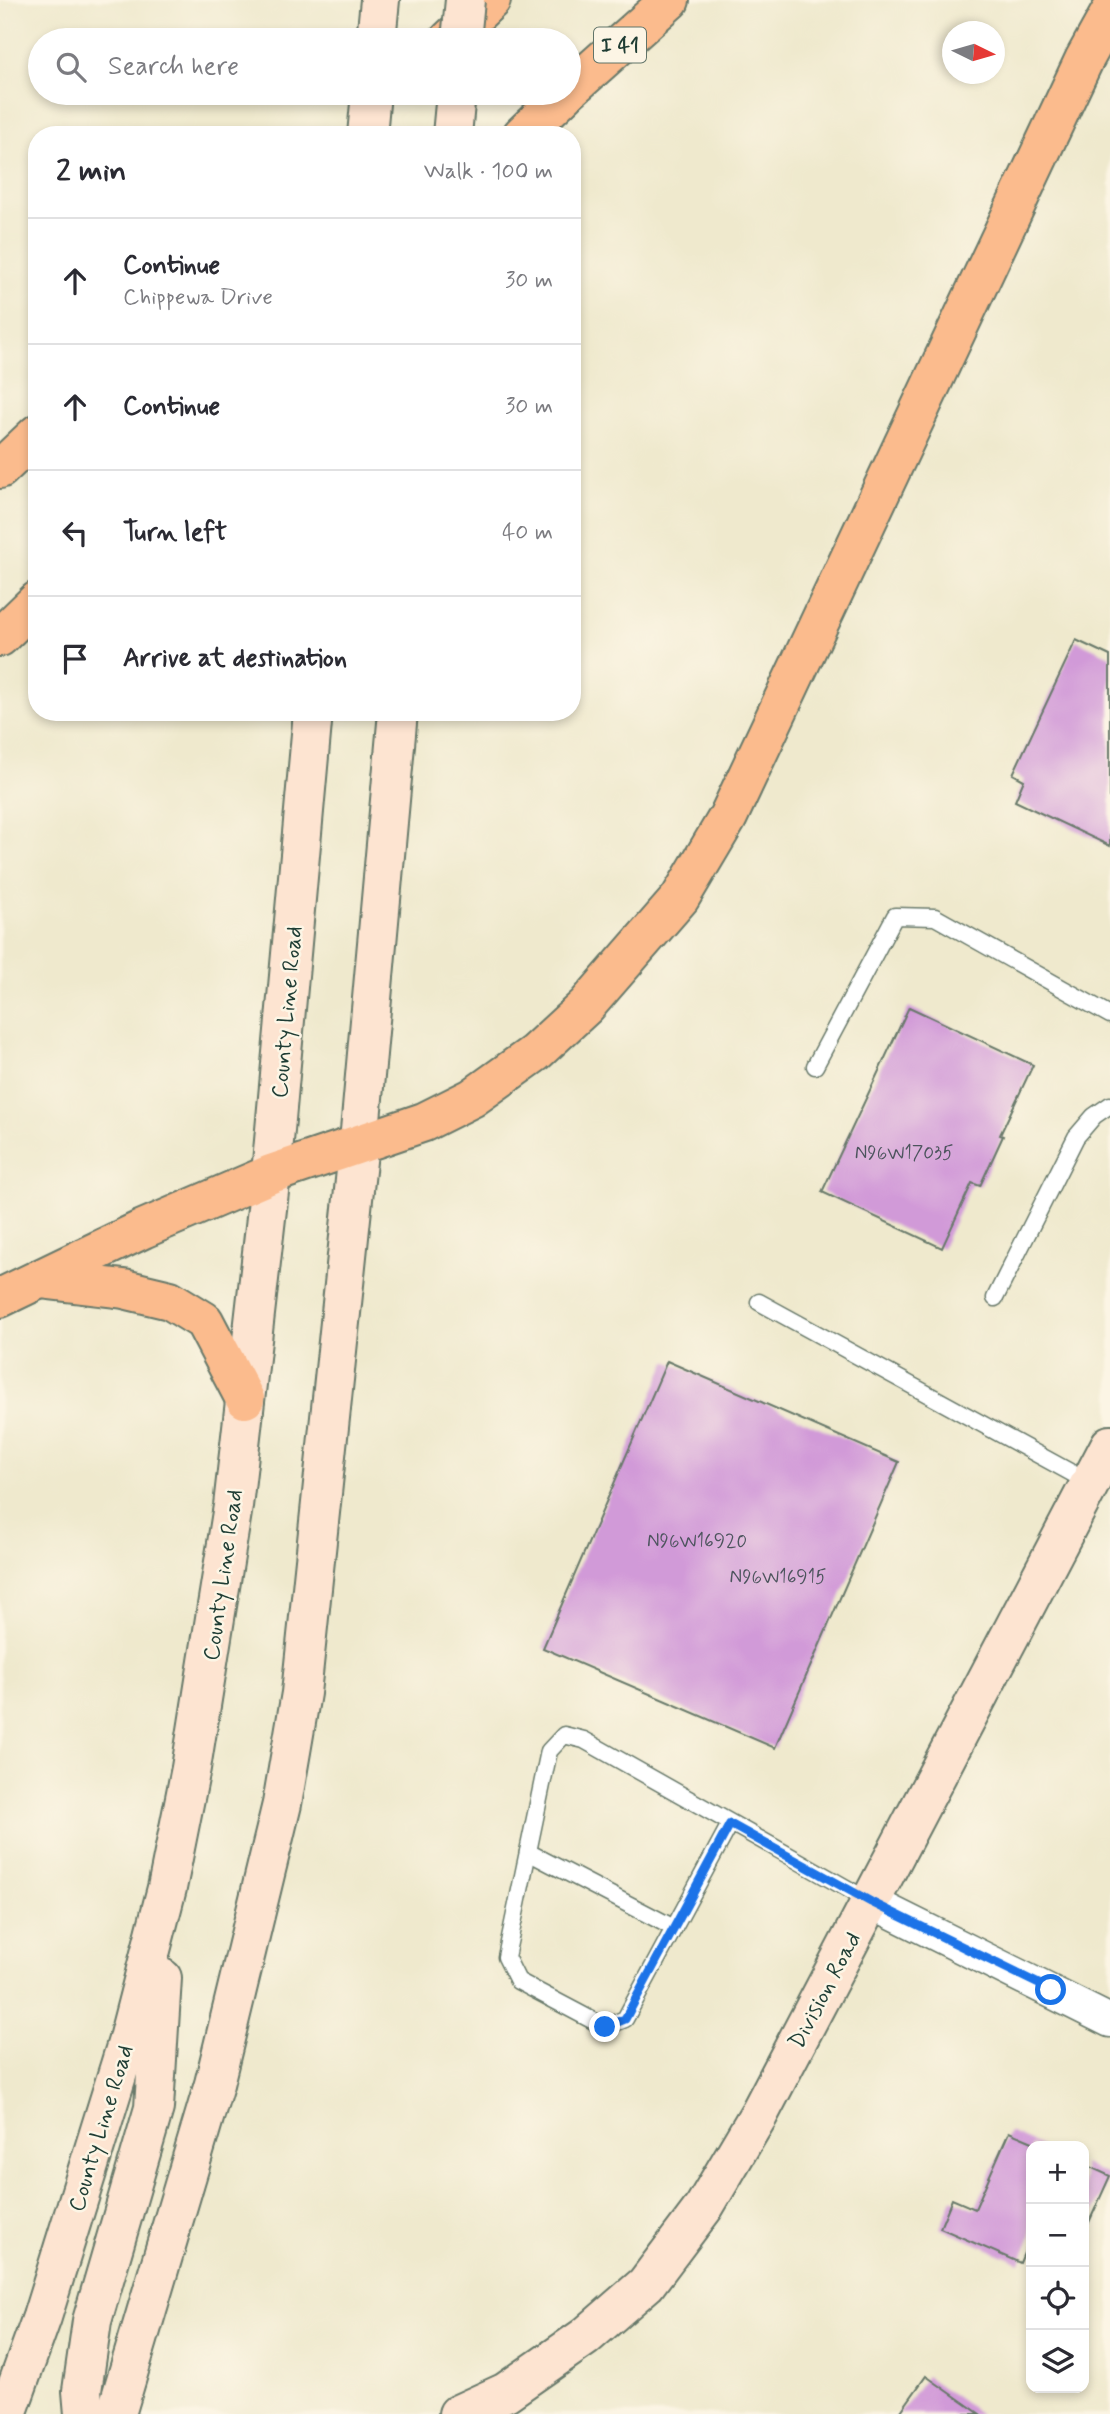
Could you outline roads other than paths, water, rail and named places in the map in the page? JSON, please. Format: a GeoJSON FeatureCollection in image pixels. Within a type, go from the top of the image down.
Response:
{"type":"FeatureCollection","features":[{"type":"Feature","properties":{"kind":"highway"},"geometry":{"type":"LineString","coordinates":[[462,28],[491,0]]}},
{"type":"Feature","properties":{"kind":"highway","name":"I 41"},"geometry":{"type":"LineString","coordinates":[[581,79],[670,0]]}},
{"type":"Feature","properties":{"kind":"highway"},"geometry":{"type":"LineString","coordinates":[[0,1298],[143,1229],[271,1174],[424,1122],[472,1098],[535,1053],[586,1006],[680,898],[728,817],[1078,73],[1110,13]]}},
{"type":"Feature","properties":{"kind":"highway"},"geometry":{"type":"LineString","coordinates":[[359,126],[381,105]]}},
{"type":"Feature","properties":{"kind":"highway","name":"I 41"},"geometry":{"type":"LineString","coordinates":[[531,126],[553,105]]}},
{"type":"Feature","properties":{"kind":"highway"},"geometry":{"type":"LineString","coordinates":[[0,469],[28,443]]}},
{"type":"Feature","properties":{"kind":"highway"},"geometry":{"type":"LineString","coordinates":[[0,637],[28,610]]}},
{"type":"Feature","properties":{"kind":"highway"},"geometry":{"type":"LineString","coordinates":[[40,1279],[124,1289],[170,1300],[204,1321],[245,1399]]}},
{"type":"Feature","properties":{"kind":"main road"},"geometry":{"type":"LineString","coordinates":[[377,28],[380,0]]}},
{"type":"Feature","properties":{"kind":"main road"},"geometry":{"type":"LineString","coordinates":[[462,28],[465,0]]}},
{"type":"Feature","properties":{"kind":"main road"},"geometry":{"type":"LineString","coordinates":[[368,126],[370,105]]}},
{"type":"Feature","properties":{"kind":"main road"},"geometry":{"type":"LineString","coordinates":[[453,126],[455,105]]}},
{"type":"Feature","properties":{"kind":"main road","name":"County Line Road"},"geometry":{"type":"LineString","coordinates":[[7,2414],[46,2304],[127,2043],[167,1888],[212,1642],[233,1506],[271,1174],[312,721]]}},
{"type":"Feature","properties":{"kind":"main road"},"geometry":{"type":"LineString","coordinates":[[116,2414],[214,2084],[282,1804],[301,1693],[359,1142],[397,721]]}},
{"type":"Feature","properties":{"kind":"main road","name":"Division Road"},"geometry":{"type":"LineString","coordinates":[[458,2414],[506,2392],[585,2337],[646,2284],[704,2207],[746,2137],[1110,1445]]}},
{"type":"Feature","properties":{"kind":"main road"},"geometry":{"type":"LineString","coordinates":[[84,2414],[82,2391],[92,2321],[154,2108],[167,1888]]}},
{"type":"Feature","properties":{"kind":"street"},"geometry":{"type":"LineString","coordinates":[[871,1902],[1110,2021]]}},
{"type":"Feature","properties":{"kind":"lane"},"geometry":{"type":"LineString","coordinates":[[815,1066],[895,916],[935,917],[1110,1015]]}},
{"type":"Feature","properties":{"kind":"lane"},"geometry":{"type":"LineString","coordinates":[[995,1298],[1076,1137],[1094,1116],[1110,1105]]}},
{"type":"Feature","properties":{"kind":"lane"},"geometry":{"type":"LineString","coordinates":[[759,1302],[1090,1483]]}},
{"type":"Feature","properties":{"kind":"lane"},"geometry":{"type":"LineString","coordinates":[[730,1824],[625,2019],[605,2027],[518,1981],[506,1957],[549,1751],[564,1735],[584,1740],[871,1902]]}},
{"type":"Feature","properties":{"kind":"lane"},"geometry":{"type":"LineString","coordinates":[[528,1852],[674,1928]]}}]}
